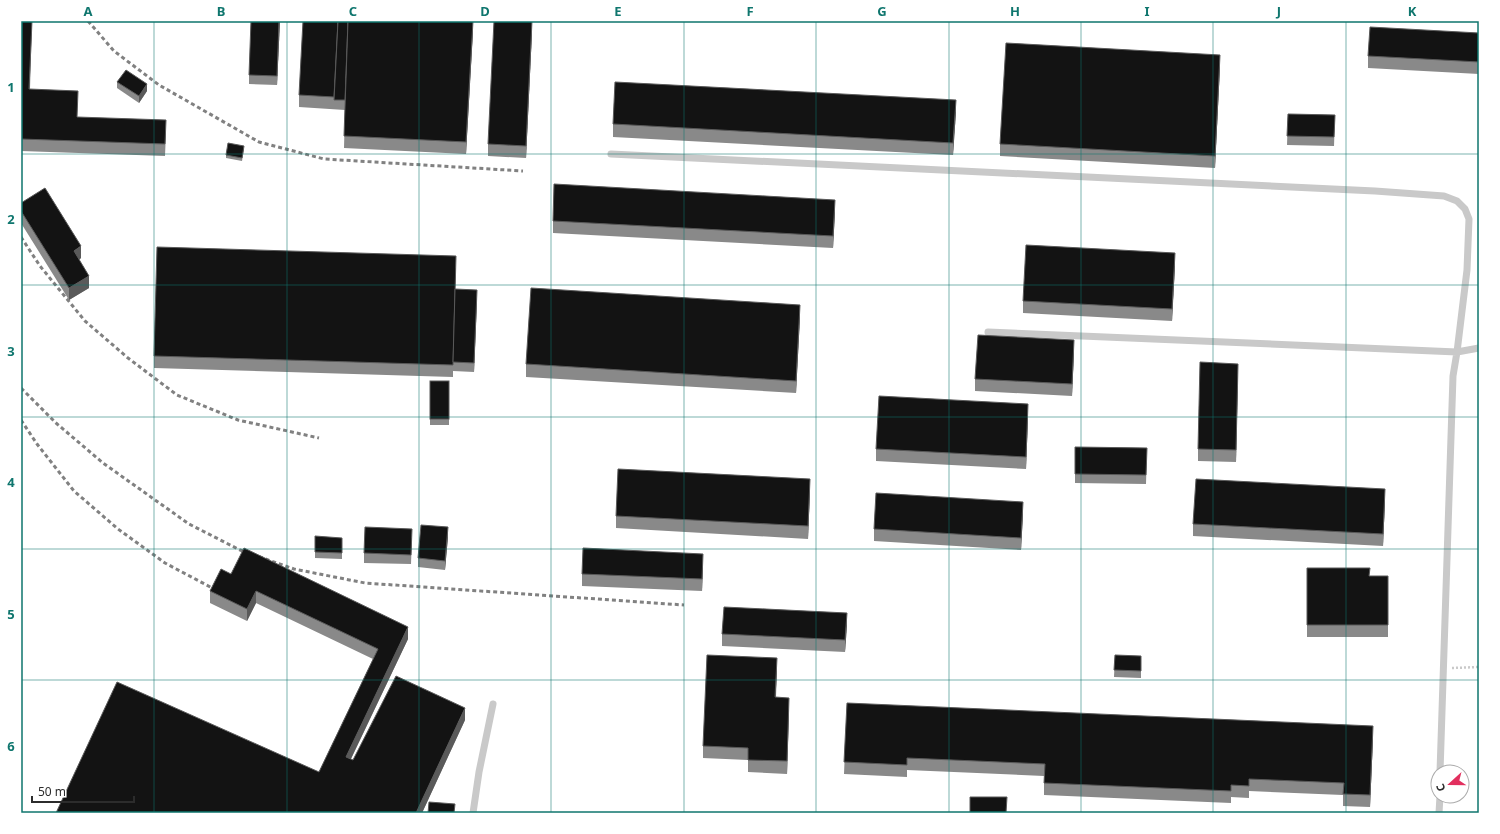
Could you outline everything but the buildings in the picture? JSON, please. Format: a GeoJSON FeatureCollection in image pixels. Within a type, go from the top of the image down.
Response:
{"type":"FeatureCollection","features":[{"type":"Feature","properties":{"kind":"lane"},"geometry":{"type":"LineString","coordinates":[[611,154],[1375,191],[1444,196],[1458,201],[1465,209],[1469,219],[1467,270],[1453,376],[1440,764]]}},
{"type":"Feature","properties":{"kind":"lane"},"geometry":{"type":"LineString","coordinates":[[988,332],[1457,352],[1479,348]]}},
{"type":"Feature","properties":{"kind":"lane"},"geometry":{"type":"LineString","coordinates":[[473,813],[479,772],[493,704]]}},
{"type":"Feature","properties":{"kind":"path"},"geometry":{"type":"LineString","coordinates":[[1444,668],[1479,667]]}},
{"type":"Feature","properties":{"kind":"railway"},"geometry":{"type":"LineString","coordinates":[[88,21],[114,51],[159,85],[259,142],[324,159],[523,171]]}},
{"type":"Feature","properties":{"kind":"railway"},"geometry":{"type":"LineString","coordinates":[[21,237],[40,266],[85,321],[128,358],[177,395],[238,420],[319,438]]}},
{"type":"Feature","properties":{"kind":"railway"},"geometry":{"type":"LineString","coordinates":[[21,388],[56,423],[103,463],[189,524],[240,550],[294,569],[365,583],[684,605]]}},
{"type":"Feature","properties":{"kind":"railway"},"geometry":{"type":"LineString","coordinates":[[21,420],[37,444],[74,491],[118,529],[165,563],[216,590]]}}]}
